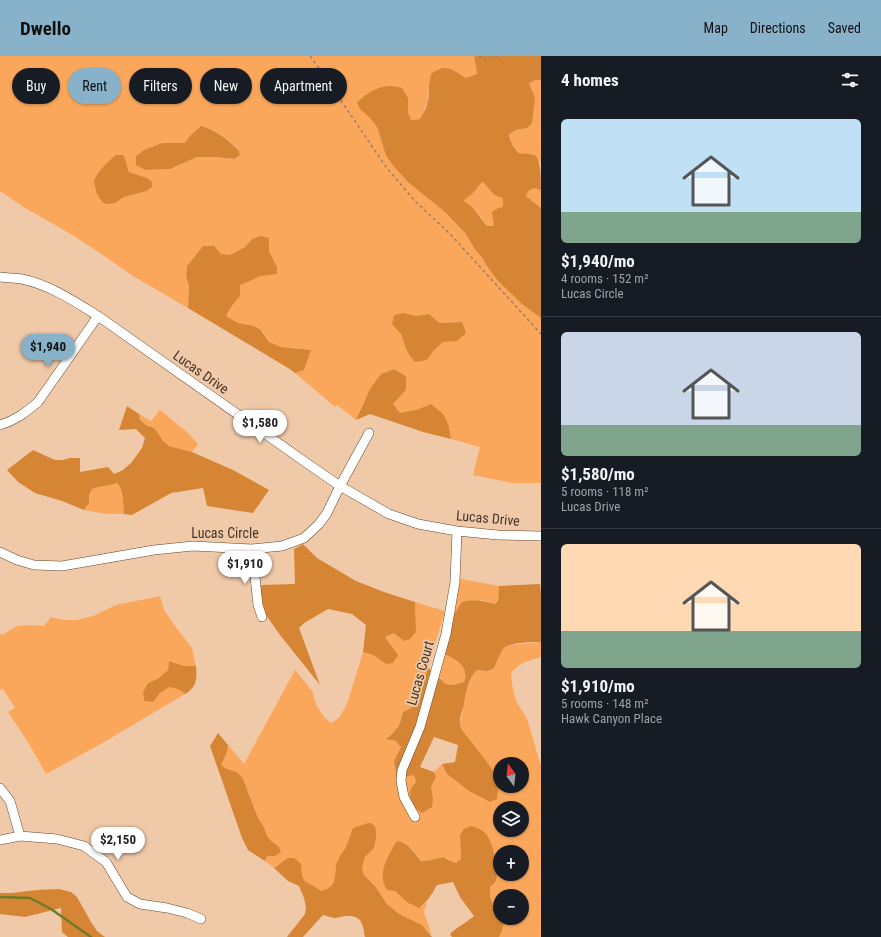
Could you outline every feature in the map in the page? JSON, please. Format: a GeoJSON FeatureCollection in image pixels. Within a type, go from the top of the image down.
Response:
{"type":"FeatureCollection","features":[{"type":"Feature","properties":{"kind":"street","name":"Lucas Drive"},"geometry":{"type":"LineString","coordinates":[[0,277],[22,279],[64,295],[98,316],[340,486],[389,514],[418,524],[457,531],[498,535],[541,536]]}},
{"type":"Feature","properties":{"kind":"street"},"geometry":{"type":"LineString","coordinates":[[0,425],[7,423],[25,413],[38,402],[98,316]]}},
{"type":"Feature","properties":{"kind":"street","name":"Lucas Circle"},"geometry":{"type":"LineString","coordinates":[[0,552],[17,560],[34,565],[62,566],[170,548],[193,546],[252,549],[282,546],[304,538],[319,524],[327,513],[369,433]]}},
{"type":"Feature","properties":{"kind":"street","name":"Lucas Court"},"geometry":{"type":"LineString","coordinates":[[415,817],[404,796],[401,781],[402,770],[420,727],[446,634],[455,582],[457,531]]}},
{"type":"Feature","properties":{"kind":"street"},"geometry":{"type":"LineString","coordinates":[[252,549],[258,605],[262,617]]}},
{"type":"Feature","properties":{"kind":"street"},"geometry":{"type":"LineString","coordinates":[[0,788],[10,801],[20,836]]}},
{"type":"Feature","properties":{"kind":"street"},"geometry":{"type":"LineString","coordinates":[[0,840],[20,836],[57,838],[84,846],[106,862],[127,897],[140,904],[167,908],[187,913],[201,919]]}},
{"type":"Feature","properties":{"kind":"path"},"geometry":{"type":"LineString","coordinates":[[310,56],[386,166],[414,201],[451,235],[541,334]]}},
{"type":"Feature","properties":{"kind":"path"},"geometry":{"type":"LineString","coordinates":[[479,56],[484,60],[498,56]]}},
{"type":"Feature","properties":{"kind":"shaded area"},"geometry":{"type":"Polygon","coordinates":[[[0,56],[474,56],[477,74],[466,78],[458,72],[448,68],[429,86],[427,103],[420,119],[411,120],[408,112],[408,98],[369,117],[377,127],[386,156],[395,168],[409,183],[445,212],[466,234],[474,248],[498,281],[523,305],[541,318],[541,483],[512,483],[473,475],[480,447],[451,439],[449,427],[431,404],[400,414],[393,404],[406,390],[406,376],[394,369],[381,374],[364,401],[356,420],[337,405],[335,407],[295,373],[304,370],[311,350],[281,347],[269,342],[260,328],[238,323],[226,316],[240,296],[239,285],[261,276],[277,267],[269,251],[252,239],[240,251],[231,255],[221,254],[203,246],[187,266],[186,276],[189,286],[188,308],[133,276],[64,230],[25,208],[0,191],[0,56]],[[213,130],[185,144],[162,143],[144,150],[136,156],[147,170],[170,169],[197,157],[235,159],[240,155],[239,151],[228,140],[213,130]],[[116,155],[95,177],[115,203],[124,197],[147,191],[147,178],[129,172],[126,166],[126,159],[116,155]],[[404,313],[401,334],[410,356],[427,360],[432,351],[443,342],[457,341],[462,322],[440,323],[429,314],[416,316],[404,313]]]}},
{"type":"Feature","properties":{"kind":"shaded area"},"geometry":{"type":"Polygon","coordinates":[[[474,56],[541,56],[541,80],[536,80],[529,83],[535,98],[532,123],[527,128],[516,130],[509,134],[511,142],[517,151],[519,153],[536,156],[540,167],[541,190],[532,189],[526,196],[541,208],[541,318],[523,305],[498,281],[474,248],[466,234],[445,212],[409,183],[395,168],[386,156],[377,127],[360,109],[357,103],[375,89],[389,86],[402,88],[408,98],[408,112],[411,120],[420,119],[426,108],[429,96],[431,74],[441,69],[449,68],[466,78],[477,74],[474,56]],[[483,182],[464,201],[472,207],[487,226],[494,226],[492,212],[503,207],[503,198],[494,195],[483,182]]]}},
{"type":"Feature","properties":{"kind":"shaded area"},"geometry":{"type":"Polygon","coordinates":[[[541,80],[541,163],[532,155],[520,153],[510,139],[509,133],[527,128],[532,90],[529,83],[541,80]]]}},
{"type":"Feature","properties":{"kind":"shaded area"},"geometry":{"type":"Polygon","coordinates":[[[201,126],[212,130],[226,139],[239,151],[240,155],[235,159],[197,157],[170,169],[146,170],[136,165],[136,156],[144,150],[162,143],[185,143],[201,126]]]}},
{"type":"Feature","properties":{"kind":"shaded area"},"geometry":{"type":"Polygon","coordinates":[[[116,155],[123,155],[129,172],[147,178],[152,182],[152,187],[147,191],[124,197],[115,203],[105,204],[96,191],[94,182],[100,171],[116,155]]]}},
{"type":"Feature","properties":{"kind":"shaded area"},"geometry":{"type":"Polygon","coordinates":[[[483,182],[494,195],[503,198],[503,207],[494,226],[487,226],[481,217],[463,201],[483,182]]]}},
{"type":"Feature","properties":{"kind":"shaded area"},"geometry":{"type":"Polygon","coordinates":[[[536,188],[541,190],[541,208],[526,196],[530,190],[536,188]]]}},
{"type":"Feature","properties":{"kind":"shaded area"},"geometry":{"type":"Polygon","coordinates":[[[261,236],[269,238],[269,251],[277,267],[277,274],[261,276],[240,285],[240,296],[226,316],[238,323],[254,326],[260,329],[269,342],[281,347],[311,350],[304,370],[295,373],[188,308],[189,286],[186,276],[187,266],[203,246],[214,246],[221,254],[230,255],[245,247],[252,239],[261,236]]]}},
{"type":"Feature","properties":{"kind":"shaded area"},"geometry":{"type":"Polygon","coordinates":[[[404,313],[416,316],[429,314],[440,323],[462,322],[466,333],[457,341],[443,342],[433,351],[427,360],[415,362],[406,349],[401,334],[392,324],[394,315],[404,313]]]}},
{"type":"Feature","properties":{"kind":"shaded area"},"geometry":{"type":"Polygon","coordinates":[[[394,369],[406,376],[406,390],[393,404],[400,413],[416,410],[431,404],[444,415],[449,427],[451,439],[423,432],[370,414],[356,420],[370,389],[381,374],[394,369]]]}},
{"type":"Feature","properties":{"kind":"shaded area"},"geometry":{"type":"Polygon","coordinates":[[[127,406],[139,414],[140,420],[147,426],[156,430],[163,441],[169,446],[192,452],[233,470],[269,490],[253,513],[207,506],[203,488],[171,493],[132,515],[124,514],[122,493],[117,483],[92,489],[89,495],[89,503],[84,510],[62,501],[35,493],[18,482],[7,470],[33,450],[55,460],[80,458],[80,472],[108,467],[114,474],[123,470],[131,463],[142,448],[145,438],[136,429],[119,430],[127,406]]]}},
{"type":"Feature","properties":{"kind":"shaded area"},"geometry":{"type":"Polygon","coordinates":[[[160,410],[187,432],[198,444],[192,452],[169,446],[163,441],[156,430],[147,426],[140,420],[139,414],[151,421],[160,410]]]}},
{"type":"Feature","properties":{"kind":"shaded area"},"geometry":{"type":"Polygon","coordinates":[[[117,483],[122,494],[124,514],[107,514],[84,510],[89,503],[89,495],[92,489],[117,483]]]}},
{"type":"Feature","properties":{"kind":"shaded area"},"geometry":{"type":"Polygon","coordinates":[[[303,544],[317,558],[356,581],[415,602],[416,632],[410,639],[404,641],[394,633],[385,637],[398,655],[393,663],[386,664],[373,655],[363,652],[366,625],[352,614],[328,609],[304,623],[299,628],[320,685],[280,635],[266,615],[260,599],[261,585],[295,584],[294,549],[303,544]]]}},
{"type":"Feature","properties":{"kind":"shaded area"},"geometry":{"type":"Polygon","coordinates":[[[456,578],[499,586],[498,601],[495,604],[481,600],[453,617],[456,578]]]}},
{"type":"Feature","properties":{"kind":"shaded area"},"geometry":{"type":"Polygon","coordinates":[[[540,584],[541,642],[520,643],[506,647],[503,649],[493,669],[487,671],[477,670],[471,678],[468,686],[460,718],[460,725],[493,772],[493,793],[498,793],[497,799],[490,802],[469,791],[447,774],[442,764],[455,762],[458,745],[434,737],[420,767],[434,772],[436,777],[431,787],[433,797],[432,807],[422,813],[414,805],[410,797],[411,789],[416,782],[414,775],[397,779],[394,761],[401,747],[396,741],[386,739],[398,727],[403,712],[419,704],[428,667],[445,684],[454,685],[464,682],[465,672],[461,664],[444,654],[455,614],[462,602],[478,601],[495,604],[498,601],[499,586],[540,584]]]}},
{"type":"Feature","properties":{"kind":"shaded area"},"geometry":{"type":"Polygon","coordinates":[[[160,596],[164,610],[192,648],[196,666],[184,666],[169,661],[168,670],[159,678],[148,683],[143,692],[144,701],[153,701],[160,693],[170,687],[180,690],[185,694],[99,745],[46,774],[8,712],[15,708],[3,689],[0,690],[0,634],[2,635],[17,626],[44,626],[51,617],[63,620],[77,620],[93,616],[116,605],[160,596]]]}},
{"type":"Feature","properties":{"kind":"shaded area"},"geometry":{"type":"Polygon","coordinates":[[[415,602],[445,611],[423,684],[419,704],[403,712],[398,727],[386,738],[396,741],[401,747],[394,761],[398,779],[414,775],[416,782],[412,787],[433,797],[431,787],[436,777],[434,772],[442,764],[447,774],[469,791],[490,802],[497,799],[497,793],[529,793],[529,757],[493,757],[493,775],[487,762],[462,731],[460,723],[467,689],[473,675],[477,670],[487,671],[497,662],[504,647],[541,642],[541,657],[518,666],[512,672],[511,677],[517,703],[525,715],[529,725],[541,764],[541,937],[499,937],[503,925],[529,925],[529,889],[493,889],[493,904],[490,895],[490,887],[495,881],[529,881],[529,845],[493,845],[493,853],[460,835],[461,859],[456,863],[443,857],[421,861],[411,848],[393,848],[383,870],[395,891],[408,903],[419,908],[427,902],[424,912],[432,936],[422,925],[399,914],[386,904],[375,886],[364,875],[362,867],[365,857],[374,848],[376,831],[375,826],[351,833],[345,849],[336,864],[333,884],[327,889],[321,891],[304,880],[301,864],[280,863],[274,868],[265,861],[267,856],[275,856],[271,842],[258,818],[248,791],[237,772],[227,769],[221,765],[227,752],[228,745],[244,764],[295,670],[312,691],[317,706],[324,717],[331,723],[339,718],[347,704],[363,652],[373,655],[386,664],[391,645],[385,637],[394,633],[416,632],[415,602]]]}},
{"type":"Feature","properties":{"kind":"shaded area"},"geometry":{"type":"Polygon","coordinates":[[[444,654],[461,664],[465,672],[464,682],[454,685],[445,684],[437,675],[444,654]]]}},
{"type":"Feature","properties":{"kind":"shaded area"},"geometry":{"type":"Polygon","coordinates":[[[169,661],[184,666],[196,666],[196,679],[194,685],[185,694],[180,690],[170,687],[160,693],[153,702],[144,701],[143,692],[148,683],[159,678],[168,670],[169,661]]]}},
{"type":"Feature","properties":{"kind":"shaded area"},"geometry":{"type":"Polygon","coordinates":[[[218,733],[228,745],[227,752],[221,765],[227,769],[237,772],[243,779],[258,818],[264,827],[267,836],[279,847],[281,852],[275,856],[267,856],[265,861],[248,850],[242,838],[210,746],[218,733]]]}},
{"type":"Feature","properties":{"kind":"shaded area"},"geometry":{"type":"Polygon","coordinates":[[[368,823],[375,826],[376,838],[374,848],[365,857],[362,867],[364,875],[375,886],[387,904],[399,914],[422,925],[432,937],[365,937],[361,921],[359,919],[351,916],[334,918],[323,915],[303,937],[287,937],[305,914],[306,908],[299,886],[288,881],[274,868],[288,858],[294,858],[301,864],[303,877],[306,882],[321,891],[327,889],[333,884],[336,864],[345,849],[353,828],[368,823]]]}},
{"type":"Feature","properties":{"kind":"shaded area"},"geometry":{"type":"Polygon","coordinates":[[[471,826],[482,830],[488,836],[493,850],[493,881],[496,881],[490,887],[490,891],[493,904],[493,925],[504,925],[499,937],[452,937],[450,934],[474,916],[460,897],[453,882],[437,885],[430,897],[419,908],[408,903],[395,891],[387,890],[384,884],[384,865],[397,841],[408,846],[421,861],[443,857],[456,863],[461,859],[460,835],[464,829],[471,826]]]}},
{"type":"Feature","properties":{"kind":"shaded area"},"geometry":{"type":"Polygon","coordinates":[[[59,889],[71,892],[77,897],[97,931],[105,937],[68,937],[62,932],[61,908],[25,917],[0,914],[0,893],[59,889]]]}},
{"type":"Feature","properties":{"kind":"waterway"},"geometry":{"type":"LineString","coordinates":[[0,897],[30,898],[51,909],[91,937]]}}]}
